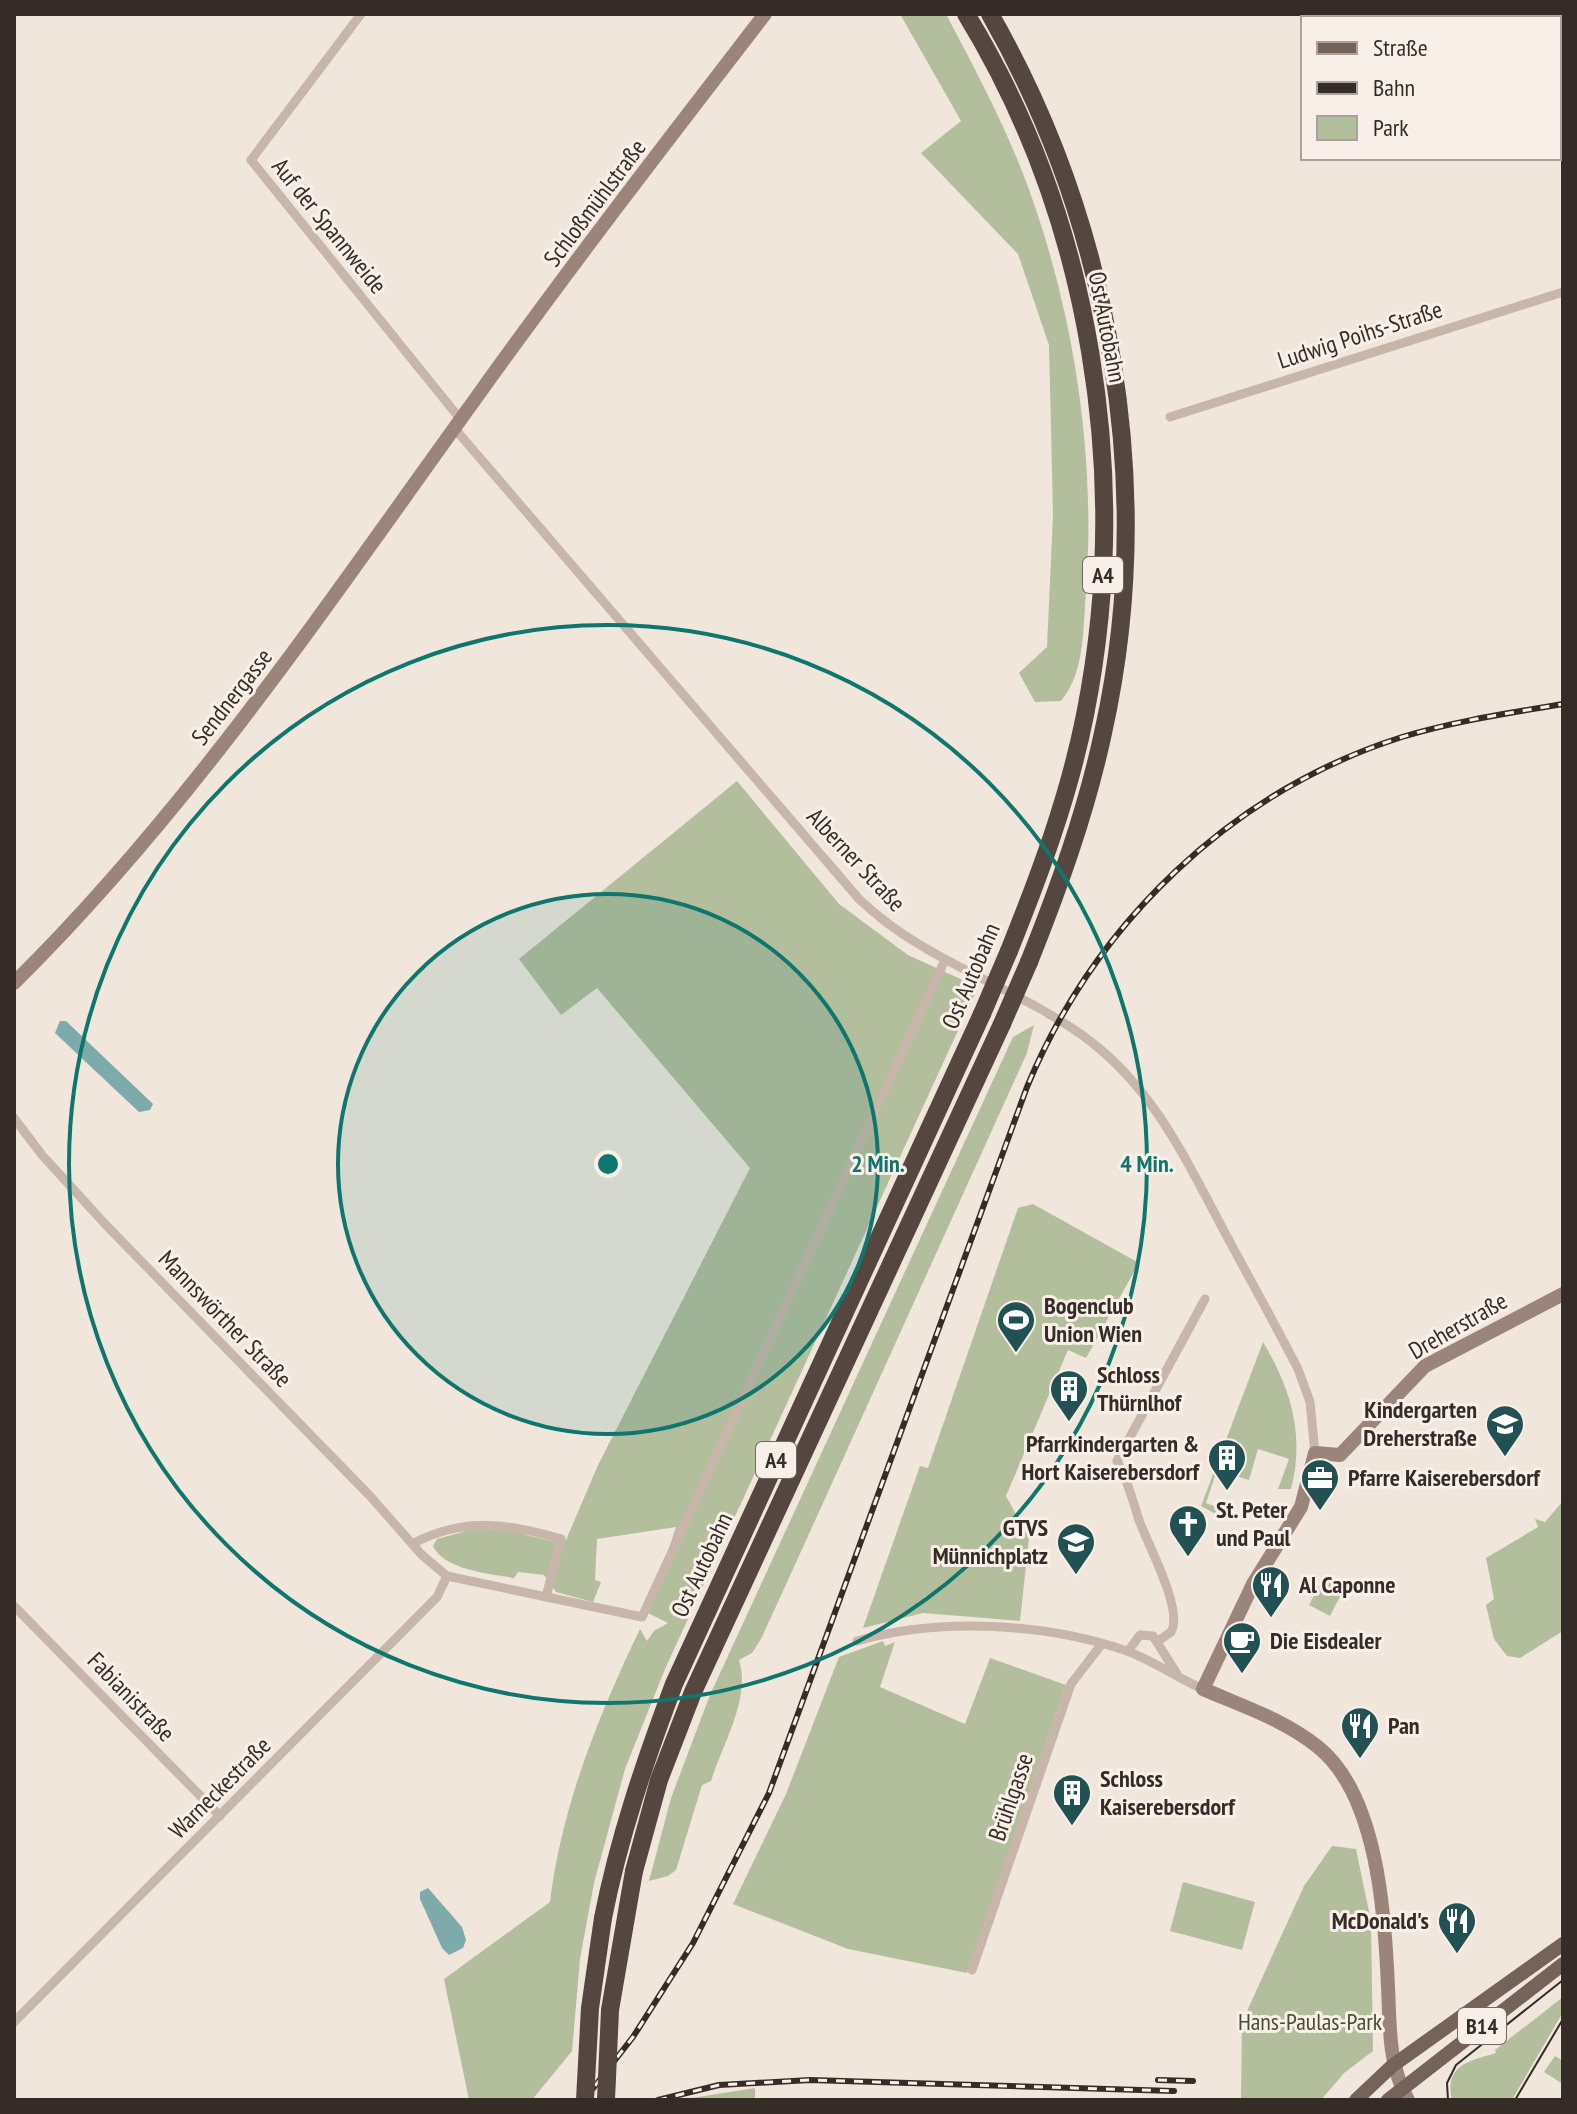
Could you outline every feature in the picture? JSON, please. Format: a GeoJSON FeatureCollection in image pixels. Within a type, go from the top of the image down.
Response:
{"type":"FeatureCollection","features":[{"type":"Feature","properties":{"kind":"highway","name":"Ost Autobahn"},"geometry":{"type":"LineString","coordinates":[[585,2100],[590,2008],[603,1918],[613,1867],[639,1775],[674,1684],[1009,951],[1064,802],[1085,715],[1102,593],[1104,486],[1094,378],[1066,245],[1028,138],[966,14]]}},
{"type":"Feature","properties":{"kind":"highway","name":"Ost Autobahn"},"geometry":{"type":"LineString","coordinates":[[606,2100],[610,2010],[634,1871],[659,1780],[693,1692],[1029,962],[1080,824],[1104,730],[1119,625],[1124,497],[1114,374],[1083,235],[1041,116],[990,14]]}},
{"type":"Feature","properties":{"kind":"main road","name":"B14"},"geometry":{"type":"LineString","coordinates":[[1356,2100],[1392,2066],[1563,1944]]}},
{"type":"Feature","properties":{"kind":"main road","name":"B14"},"geometry":{"type":"LineString","coordinates":[[1388,2100],[1405,2095],[1563,1964]]}},
{"type":"Feature","properties":{"kind":"street","name":"Auf der Spannweide"},"geometry":{"type":"LineString","coordinates":[[361,14],[251,160],[458,425]]}},
{"type":"Feature","properties":{"kind":"street","name":"Schloßmühlstraße"},"geometry":{"type":"LineString","coordinates":[[458,425],[765,14]]}},
{"type":"Feature","properties":{"kind":"street","name":"Ludwig Poihs-Straße"},"geometry":{"type":"LineString","coordinates":[[1170,417],[1563,292]]}},
{"type":"Feature","properties":{"kind":"street","name":"Alberner Straße"},"geometry":{"type":"LineString","coordinates":[[458,425],[846,886],[893,929],[1078,1032],[1111,1058],[1145,1094],[1172,1133],[1298,1369],[1313,1419],[1315,1453]]}},
{"type":"Feature","properties":{"kind":"street","name":"Sendnergasse"},"geometry":{"type":"LineString","coordinates":[[14,983],[89,907],[152,835],[294,655],[458,425]]}},
{"type":"Feature","properties":{"kind":"street"},"geometry":{"type":"LineString","coordinates":[[447,1576],[642,1617],[945,960]]}},
{"type":"Feature","properties":{"kind":"street","name":"Mannswörther Straße"},"geometry":{"type":"LineString","coordinates":[[14,1118],[42,1155],[105,1224],[370,1496],[412,1544],[447,1576]]}},
{"type":"Feature","properties":{"kind":"street","name":"Dreherstraße"},"geometry":{"type":"LineString","coordinates":[[1315,1453],[1328,1457],[1340,1455],[1425,1366],[1563,1294]]}},
{"type":"Feature","properties":{"kind":"street"},"geometry":{"type":"LineString","coordinates":[[1158,1641],[1171,1632],[1175,1618],[1150,1539],[1140,1523],[1129,1481],[1117,1461],[1205,1299]]}},
{"type":"Feature","properties":{"kind":"street"},"geometry":{"type":"LineString","coordinates":[[1203,1689],[1253,1584],[1301,1507],[1315,1453]]}},
{"type":"Feature","properties":{"kind":"street"},"geometry":{"type":"LineString","coordinates":[[412,1544],[429,1535],[493,1522],[561,1539],[546,1597]]}},
{"type":"Feature","properties":{"kind":"street","name":"Warneckestraße"},"geometry":{"type":"LineString","coordinates":[[14,2022],[437,1597],[447,1576]]}},
{"type":"Feature","properties":{"kind":"street","name":"Fabianistraße"},"geometry":{"type":"LineString","coordinates":[[14,1606],[220,1816]]}},
{"type":"Feature","properties":{"kind":"street"},"geometry":{"type":"LineString","coordinates":[[857,1641],[915,1627],[1068,1634],[1128,1651],[1302,1736],[1326,1754],[1345,1777],[1379,1876],[1392,2066],[1405,2095]]}},
{"type":"Feature","properties":{"kind":"street"},"geometry":{"type":"LineString","coordinates":[[1128,1651],[1140,1635],[1146,1634],[1158,1641],[1177,1674]]}},
{"type":"Feature","properties":{"kind":"street","name":"Brühlgasse"},"geometry":{"type":"LineString","coordinates":[[972,1970],[1071,1684],[1101,1645]]}},
{"type":"Feature","properties":{"kind":"green space"},"geometry":{"type":"Polygon","coordinates":[[[900,14],[946,14],[989,98],[1027,184],[1069,333],[1084,436],[1088,540],[1079,664],[1061,701],[1035,702],[1019,673],[1047,647],[1053,515],[1049,345],[1018,254],[921,153],[961,121],[900,14]]]}},
{"type":"Feature","properties":{"kind":"green space"},"geometry":{"type":"Polygon","coordinates":[[[737,781],[839,904],[908,955],[978,987],[665,1669],[625,1769],[594,1883],[580,1959],[572,2051],[532,2100],[469,2100],[444,1979],[550,1902],[572,1797],[610,1694],[640,1629],[647,1641],[654,1631],[668,1623],[648,1613],[676,1527],[597,1539],[595,1580],[601,1582],[593,1602],[556,1592],[544,1575],[518,1572],[514,1578],[457,1566],[447,1561],[433,1546],[437,1539],[477,1528],[526,1531],[526,1535],[552,1541],[566,1540],[598,1465],[750,1168],[597,988],[561,1015],[519,959],[737,781]]]}},
{"type":"Feature","properties":{"kind":"green space"},"geometry":{"type":"Polygon","coordinates":[[[1034,1025],[1027,1053],[761,1639],[752,1653],[739,1660],[742,1675],[739,1705],[711,1781],[702,1785],[676,1870],[668,1876],[649,1881],[671,1798],[710,1695],[1013,1037],[1034,1025]]]}},
{"type":"Feature","properties":{"kind":"green space","name":"Bogenclub Union Wien"},"geometry":{"type":"Polygon","coordinates":[[[1033,1204],[1139,1263],[1086,1358],[1068,1350],[1006,1496],[1029,1538],[1020,1621],[923,1613],[863,1628],[920,1466],[928,1468],[1018,1208],[1033,1204]]]}},
{"type":"Feature","properties":{"kind":"green space"},"geometry":{"type":"Polygon","coordinates":[[[1263,1342],[1281,1377],[1293,1413],[1296,1450],[1291,1489],[1278,1489],[1289,1459],[1258,1449],[1249,1480],[1236,1476],[1239,1469],[1246,1465],[1241,1455],[1231,1459],[1234,1468],[1232,1475],[1217,1470],[1206,1503],[1222,1509],[1218,1515],[1201,1506],[1263,1342]]]}},
{"type":"Feature","properties":{"kind":"green space"},"geometry":{"type":"Polygon","coordinates":[[[1563,1501],[1563,1631],[1520,1658],[1507,1656],[1494,1639],[1486,1605],[1494,1599],[1486,1558],[1538,1527],[1535,1519],[1545,1522],[1563,1501]]]}},
{"type":"Feature","properties":{"kind":"green space"},"geometry":{"type":"Polygon","coordinates":[[[1324,1576],[1345,1587],[1330,1616],[1309,1605],[1324,1576]]]}},
{"type":"Feature","properties":{"kind":"green space"},"geometry":{"type":"Polygon","coordinates":[[[883,1641],[885,1646],[895,1642],[880,1687],[965,1724],[990,1658],[1066,1685],[967,1973],[848,1949],[733,1904],[786,1794],[839,1657],[883,1641]]]}},
{"type":"Feature","properties":{"kind":"green space","name":"Hans-Paulas-Park"},"geometry":{"type":"Polygon","coordinates":[[[1332,1846],[1356,1849],[1371,1921],[1373,2051],[1344,2073],[1321,2100],[1241,2100],[1242,2022],[1304,1886],[1332,1846]]]}},
{"type":"Feature","properties":{"kind":"green space"},"geometry":{"type":"Polygon","coordinates":[[[1183,1882],[1255,1902],[1242,1950],[1170,1931],[1183,1882]]]}},
{"type":"Feature","properties":{"kind":"green space"},"geometry":{"type":"Polygon","coordinates":[[[1563,1997],[1563,2012],[1512,2100],[1452,2100],[1452,2078],[1462,2065],[1496,2053],[1495,2050],[1563,1997]]]}},
{"type":"Feature","properties":{"kind":"green space"},"geometry":{"type":"Polygon","coordinates":[[[1555,2056],[1563,2061],[1563,2084],[1544,2072],[1555,2056]]]}},
{"type":"Feature","properties":{"kind":"green space"},"geometry":{"type":"Polygon","coordinates":[[[755,2088],[755,2100],[679,2100],[755,2088]]]}},
{"type":"Feature","properties":{"kind":"water"},"geometry":{"type":"Polygon","coordinates":[[[60,1021],[66,1021],[153,1104],[150,1110],[139,1112],[55,1033],[60,1021]]]}},
{"type":"Feature","properties":{"kind":"water"},"geometry":{"type":"Polygon","coordinates":[[[428,1888],[462,1927],[466,1940],[463,1948],[449,1955],[442,1948],[420,1899],[420,1892],[428,1888]]]}},
{"type":"Feature","properties":{"kind":"tram line"},"geometry":{"type":"LineString","coordinates":[[1448,2100],[1447,2083],[1456,2065],[1563,1980]]}},
{"type":"Feature","properties":{"kind":"tram line"},"geometry":{"type":"LineString","coordinates":[[1515,2100],[1563,2019]]}},
{"type":"Feature","properties":{"kind":"railway"},"geometry":{"type":"LineString","coordinates":[[584,2100],[633,2037],[693,1943],[769,1793],[1027,1087],[1056,1027],[1090,971],[1131,918],[1176,871],[1227,828],[1281,791],[1340,761],[1402,737],[1462,722],[1563,704]]}},
{"type":"Feature","properties":{"kind":"railway"},"geometry":{"type":"LineString","coordinates":[[658,2100],[719,2085],[810,2080],[1174,2091]]}},
{"type":"Feature","properties":{"kind":"railway"},"geometry":{"type":"LineString","coordinates":[[1158,2080],[1193,2081]]}},
{"type":"Feature","properties":{"kind":"place","name":"Bogenclub Union Wien"},"geometry":{"type":"Point","coordinates":[1016,1354]}},
{"type":"Feature","properties":{"kind":"place","name":"Schloss Thürnlhof"},"geometry":{"type":"Point","coordinates":[1069,1423]}},
{"type":"Feature","properties":{"kind":"place","name":"Kindergarten Dreherstraße"},"geometry":{"type":"Point","coordinates":[1505,1458]}},
{"type":"Feature","properties":{"kind":"place","name":"Pfarrkindergarten & Hort Kaiserebersdorf"},"geometry":{"type":"Point","coordinates":[1227,1492]}},
{"type":"Feature","properties":{"kind":"place","name":"Pfarre Kaiserebersdorf"},"geometry":{"type":"Point","coordinates":[1320,1512]}},
{"type":"Feature","properties":{"kind":"place","name":"St. Peter und Paul"},"geometry":{"type":"Point","coordinates":[1188,1558]}},
{"type":"Feature","properties":{"kind":"place","name":"GTVS Münnichplatz"},"geometry":{"type":"Point","coordinates":[1076,1576]}},
{"type":"Feature","properties":{"kind":"place","name":"Al Caponne"},"geometry":{"type":"Point","coordinates":[1271,1619]}},
{"type":"Feature","properties":{"kind":"place","name":"Die Eisdealer"},"geometry":{"type":"Point","coordinates":[1242,1675]}},
{"type":"Feature","properties":{"kind":"place","name":"Pan"},"geometry":{"type":"Point","coordinates":[1360,1760]}},
{"type":"Feature","properties":{"kind":"place","name":"Schloss Kaiserebersdorf"},"geometry":{"type":"Point","coordinates":[1072,1827]}},
{"type":"Feature","properties":{"kind":"place","name":"McDonald's"},"geometry":{"type":"Point","coordinates":[1457,1955]}}]}
